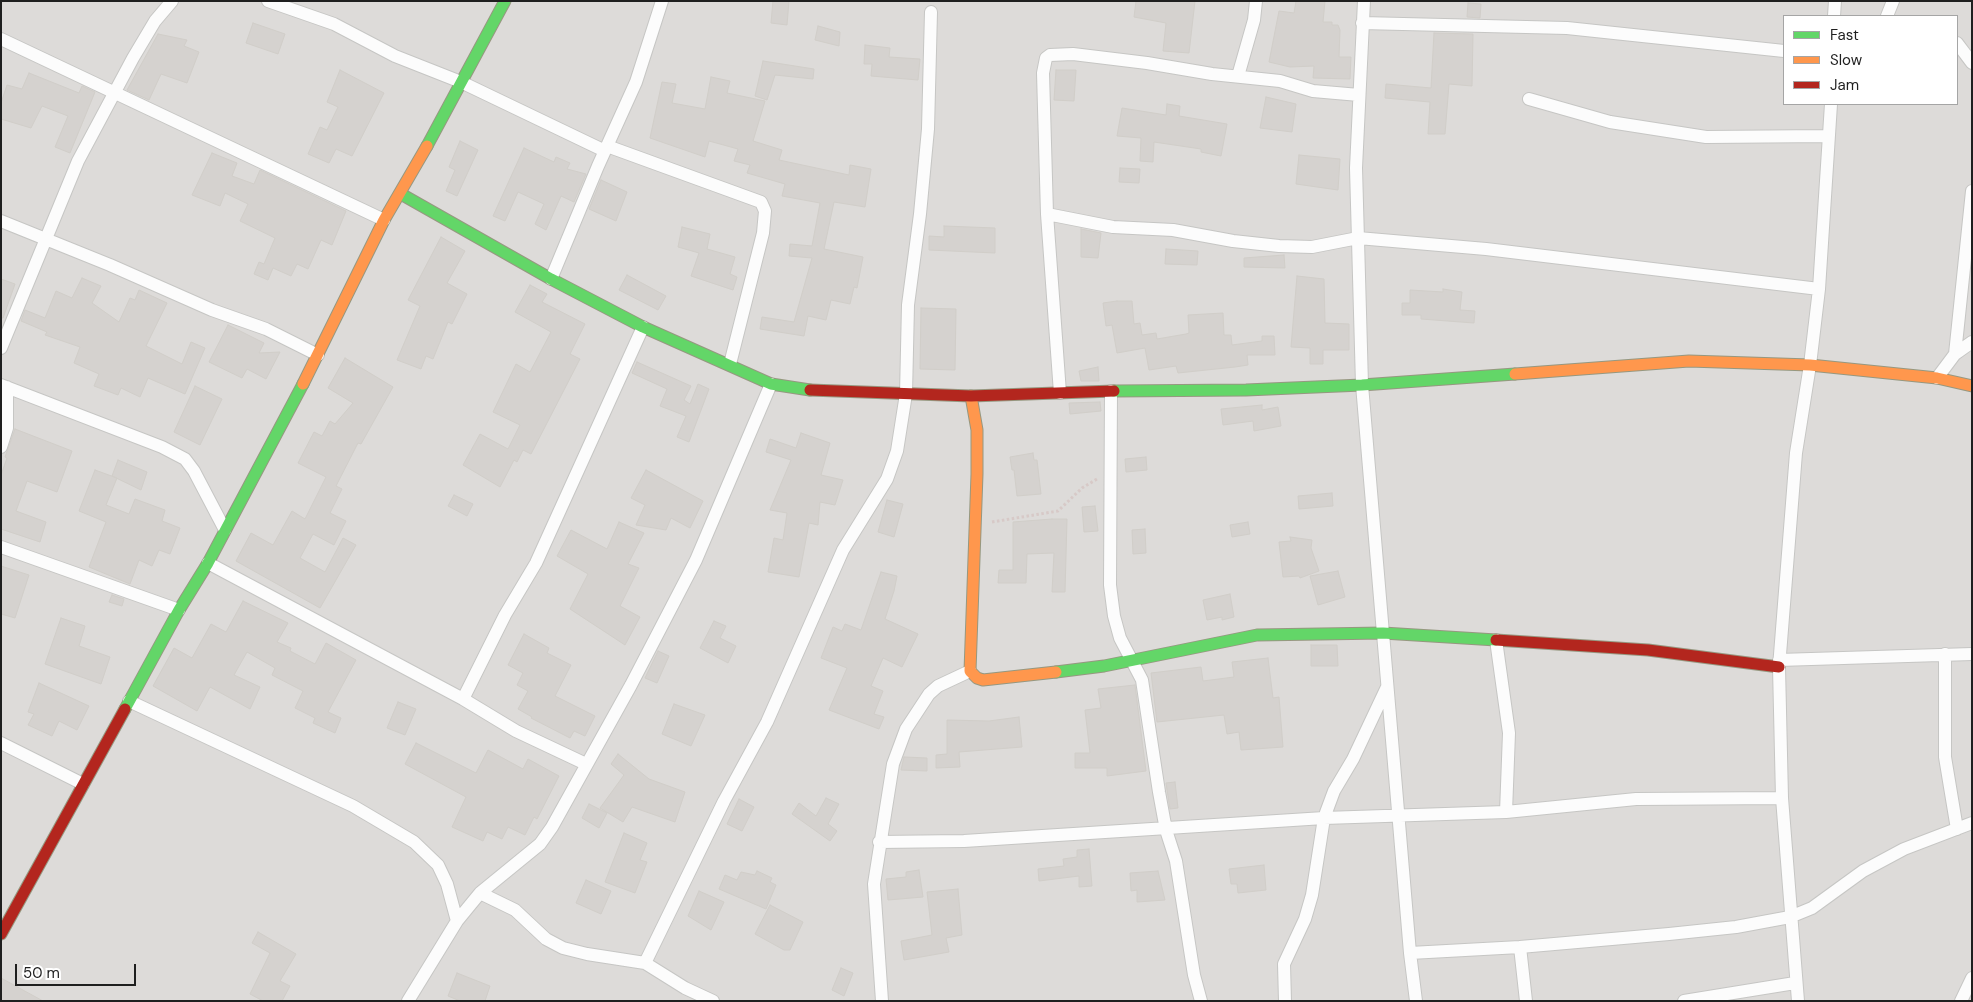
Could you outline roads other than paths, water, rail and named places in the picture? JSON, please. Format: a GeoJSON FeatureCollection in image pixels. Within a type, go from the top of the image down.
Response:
{"type":"FeatureCollection","features":[{"type":"Feature","properties":{"kind":"street"},"geometry":{"type":"LineString","coordinates":[[1,348],[78,161],[112,93],[155,21],[172,1]]}},
{"type":"Feature","properties":{"kind":"street"},"geometry":{"type":"LineString","coordinates":[[268,1],[334,24],[395,56],[461,82],[606,149],[761,202],[765,211],[763,232],[730,364]]}},
{"type":"Feature","properties":{"kind":"street"},"geometry":{"type":"LineString","coordinates":[[1,934],[179,610],[208,563],[318,355],[384,220],[401,194],[505,1]]}},
{"type":"Feature","properties":{"kind":"street"},"geometry":{"type":"LineString","coordinates":[[551,280],[636,82],[662,1]]}},
{"type":"Feature","properties":{"kind":"street"},"geometry":{"type":"LineString","coordinates":[[1238,76],[1254,20],[1256,1]]}},
{"type":"Feature","properties":{"kind":"street"},"geometry":{"type":"LineString","coordinates":[[1364,1],[1356,168],[1362,385],[1400,816],[1410,953],[1416,1001]]}},
{"type":"Feature","properties":{"kind":"street"},"geometry":{"type":"LineString","coordinates":[[1834,15],[1835,1]]}},
{"type":"Feature","properties":{"kind":"street"},"geometry":{"type":"LineString","coordinates":[[1887,15],[1893,1]]}},
{"type":"Feature","properties":{"kind":"street"},"geometry":{"type":"LineString","coordinates":[[644,963],[724,801],[767,722],[843,550],[887,479],[897,451],[906,394],[908,306],[920,214],[928,129],[931,12]]}},
{"type":"Feature","properties":{"kind":"street"},"geometry":{"type":"LineString","coordinates":[[1362,23],[1567,28],[1783,51]]}},
{"type":"Feature","properties":{"kind":"street"},"geometry":{"type":"LineString","coordinates":[[1,39],[384,220]]}},
{"type":"Feature","properties":{"kind":"street"},"geometry":{"type":"LineString","coordinates":[[1958,44],[1972,63]]}},
{"type":"Feature","properties":{"kind":"street"},"geometry":{"type":"LineString","coordinates":[[1060,393],[1047,214],[1043,73],[1044,65],[1050,55],[1073,54],[1280,81],[1313,91],[1359,95]]}},
{"type":"Feature","properties":{"kind":"street"},"geometry":{"type":"LineString","coordinates":[[1528,98],[1610,122],[1706,137],[1828,136]]}},
{"type":"Feature","properties":{"kind":"street"},"geometry":{"type":"LineString","coordinates":[[1798,1001],[1795,983],[1782,798],[1779,663],[1796,453],[1810,365],[1819,289],[1831,105]]}},
{"type":"Feature","properties":{"kind":"street"},"geometry":{"type":"LineString","coordinates":[[1955,354],[1967,220],[1972,191]]}},
{"type":"Feature","properties":{"kind":"street"},"geometry":{"type":"LineString","coordinates":[[401,194],[551,280],[643,327],[730,364],[771,384],[821,392],[972,396],[1246,390],[1362,385],[1689,362],[1810,365],[1937,378],[1972,386]]}},
{"type":"Feature","properties":{"kind":"street"},"geometry":{"type":"LineString","coordinates":[[1047,214],[1113,227],[1173,230],[1233,242],[1312,247],[1358,238],[1523,254],[1819,289]]}},
{"type":"Feature","properties":{"kind":"street"},"geometry":{"type":"LineString","coordinates":[[1,220],[212,310],[266,329],[318,355]]}},
{"type":"Feature","properties":{"kind":"street"},"geometry":{"type":"LineString","coordinates":[[463,699],[505,615],[536,563],[643,327]]}},
{"type":"Feature","properties":{"kind":"street"},"geometry":{"type":"LineString","coordinates":[[1937,378],[1955,354],[1972,342]]}},
{"type":"Feature","properties":{"kind":"street"},"geometry":{"type":"LineString","coordinates":[[408,1001],[457,921],[480,893],[540,844],[631,685],[696,560],[771,384]]}},
{"type":"Feature","properties":{"kind":"street"},"geometry":{"type":"LineString","coordinates":[[1,447],[7,428],[4,386],[162,447],[185,459],[194,471],[225,530]]}},
{"type":"Feature","properties":{"kind":"street"},"geometry":{"type":"LineString","coordinates":[[1111,392],[1111,592],[1114,616],[1120,638],[1133,659],[1142,680],[1166,830],[1176,860],[1194,975],[1201,1001]]}},
{"type":"Feature","properties":{"kind":"street"},"geometry":{"type":"LineString","coordinates":[[972,396],[977,430],[977,456],[970,671],[977,678],[983,680],[1104,666],[1257,634],[1383,633],[1648,650],[1779,663],[1972,654]]}},
{"type":"Feature","properties":{"kind":"street"},"geometry":{"type":"LineString","coordinates":[[1,547],[179,610]]}},
{"type":"Feature","properties":{"kind":"street"},"geometry":{"type":"LineString","coordinates":[[208,563],[463,699],[516,730],[586,764]]}},
{"type":"Feature","properties":{"kind":"street"},"geometry":{"type":"LineString","coordinates":[[1496,640],[1508,733],[1506,812]]}},
{"type":"Feature","properties":{"kind":"street"},"geometry":{"type":"LineString","coordinates":[[1945,654],[1944,757],[1957,829]]}},
{"type":"Feature","properties":{"kind":"street"},"geometry":{"type":"LineString","coordinates":[[882,1001],[874,884],[879,842],[893,764],[906,729],[929,694],[938,686],[970,671]]}},
{"type":"Feature","properties":{"kind":"street"},"geometry":{"type":"LineString","coordinates":[[1285,1001],[1284,964],[1305,919],[1312,895],[1324,818],[1334,791],[1353,759],[1388,686]]}},
{"type":"Feature","properties":{"kind":"street"},"geometry":{"type":"LineString","coordinates":[[130,701],[353,806],[414,842],[438,865],[447,884],[457,921]]}},
{"type":"Feature","properties":{"kind":"street"},"geometry":{"type":"LineString","coordinates":[[1,743],[83,784]]}},
{"type":"Feature","properties":{"kind":"street"},"geometry":{"type":"LineString","coordinates":[[879,842],[964,841],[1118,830],[1166,830],[1324,818],[1506,812],[1636,799],[1782,798]]}},
{"type":"Feature","properties":{"kind":"street"},"geometry":{"type":"LineString","coordinates":[[1410,953],[1520,947],[1736,927],[1790,917],[1812,908],[1863,871],[1904,849],[1972,823]]}},
{"type":"Feature","properties":{"kind":"street"},"geometry":{"type":"LineString","coordinates":[[480,893],[515,910],[546,939],[563,948],[587,954],[644,963],[685,988],[712,1001]]}},
{"type":"Feature","properties":{"kind":"street"},"geometry":{"type":"LineString","coordinates":[[1520,947],[1526,1001]]}},
{"type":"Feature","properties":{"kind":"street"},"geometry":{"type":"LineString","coordinates":[[1961,1001],[1972,978]]}},
{"type":"Feature","properties":{"kind":"street"},"geometry":{"type":"LineString","coordinates":[[1684,1001],[1795,983]]}}]}
